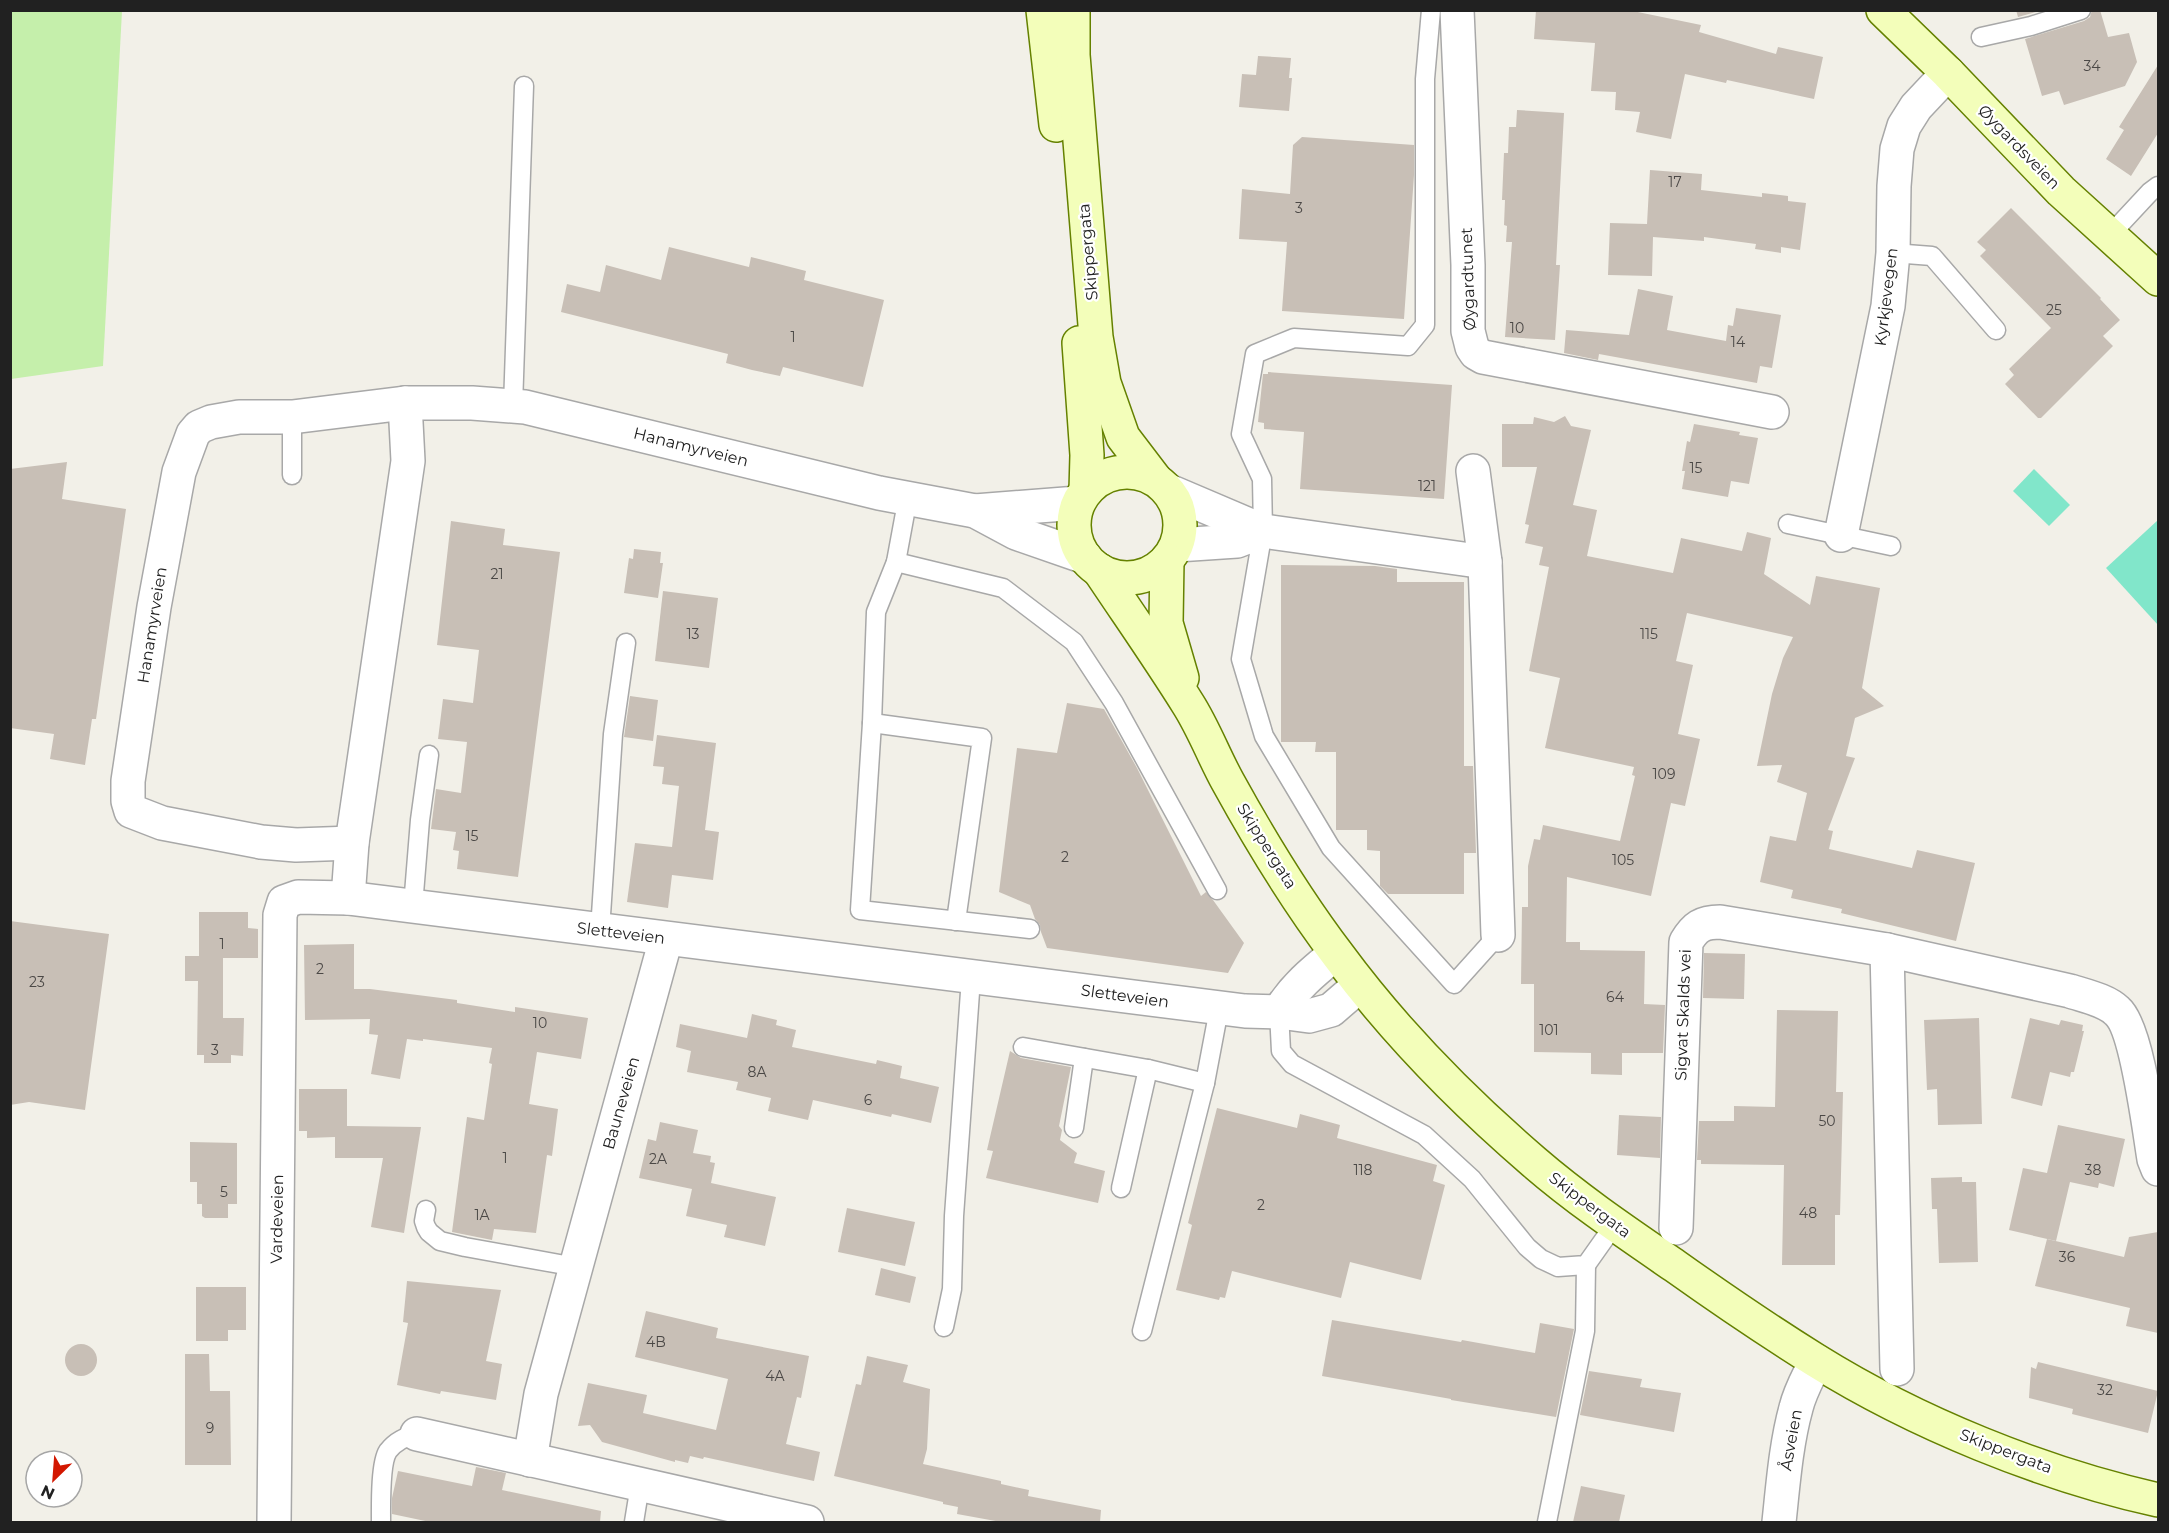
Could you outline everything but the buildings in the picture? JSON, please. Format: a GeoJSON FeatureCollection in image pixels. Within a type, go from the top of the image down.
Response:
{"type":"FeatureCollection","features":[{"type":"Feature","properties":{"kind":"main road","name":"Skippergata"},"geometry":{"type":"LineString","coordinates":[[1042,10],[1078,339],[1087,456],[1082,497],[1074,522],[1076,540],[1190,706],[1227,780],[1265,847],[1336,953],[1382,1012],[1480,1115],[1537,1164],[1614,1224],[1711,1292],[1816,1361],[1941,1426],[2023,1459],[2108,1489],[2158,1500]]}},
{"type":"Feature","properties":{"kind":"main road","name":"Skippergata"},"geometry":{"type":"LineString","coordinates":[[1073,10],[1073,55],[1096,337],[1104,383],[1123,437],[1178,508],[1180,526],[1172,552],[1166,623],[1190,706]]}},
{"type":"Feature","properties":{"kind":"main road","name":"Øygardsveien"},"geometry":{"type":"LineString","coordinates":[[1883,10],[1948,73],[2046,175],[2109,236],[2158,279]]}},
{"type":"Feature","properties":{"kind":"main road"},"geometry":{"type":"LineString","coordinates":[[1082,497],[1101,478],[1119,472],[1137,473],[1162,485]]}},
{"type":"Feature","properties":{"kind":"main road"},"geometry":{"type":"LineString","coordinates":[[1092,564],[1116,577],[1135,578],[1153,572],[1172,552]]}},
{"type":"Feature","properties":{"kind":"street","name":"Øygardtunet"},"geometry":{"type":"LineString","coordinates":[[1457,10],[1467,242],[1468,331],[1476,353],[1483,357],[1772,412]]}},
{"type":"Feature","properties":{"kind":"street","name":"Kyrkjevegen"},"geometry":{"type":"LineString","coordinates":[[1841,535],[1888,306],[1893,253],[1894,186],[1899,141],[1904,126],[1916,107],[1948,73]]}},
{"type":"Feature","properties":{"kind":"street","name":"Hanamyrveien"},"geometry":{"type":"LineString","coordinates":[[352,843],[296,845],[261,842],[162,823],[132,811],[128,801],[128,781],[154,607],[184,455],[193,434],[199,427],[211,422],[239,417],[292,417],[405,403],[472,403],[513,406],[553,413],[879,493],[975,511],[1016,533],[1092,564]]}},
{"type":"Feature","properties":{"kind":"street"},"geometry":{"type":"LineString","coordinates":[[348,898],[352,843],[408,461],[405,403]]}},
{"type":"Feature","properties":{"kind":"street"},"geometry":{"type":"LineString","coordinates":[[1473,471],[1485,562],[1498,935]]}},
{"type":"Feature","properties":{"kind":"street"},"geometry":{"type":"LineString","coordinates":[[1162,485],[1263,531],[1485,562]]}},
{"type":"Feature","properties":{"kind":"street","name":"Hanamyrveien"},"geometry":{"type":"LineString","coordinates":[[975,511],[1082,497]]}},
{"type":"Feature","properties":{"kind":"street"},"geometry":{"type":"LineString","coordinates":[[1172,552],[1238,541],[1263,531]]}},
{"type":"Feature","properties":{"kind":"street","name":"Sletteveien"},"geometry":{"type":"LineString","coordinates":[[280,915],[284,902],[298,897],[348,898],[1219,1009],[1310,1016],[1331,1010],[1360,984]]}},
{"type":"Feature","properties":{"kind":"street","name":"Vardeveien"},"geometry":{"type":"LineString","coordinates":[[274,1522],[280,915]]}},
{"type":"Feature","properties":{"kind":"street","name":"Sigvat Skalds vei"},"geometry":{"type":"LineString","coordinates":[[1676,1228],[1686,942],[1694,928],[1706,922],[1720,922],[1887,951],[2070,991],[2117,1010],[2126,1021],[2134,1044],[2154,1159],[2158,1169]]}},
{"type":"Feature","properties":{"kind":"street","name":"Bauneveien"},"geometry":{"type":"LineString","coordinates":[[530,1461],[542,1394],[666,939]]}},
{"type":"Feature","properties":{"kind":"street"},"geometry":{"type":"LineString","coordinates":[[1887,951],[1898,1369]]}},
{"type":"Feature","properties":{"kind":"street"},"geometry":{"type":"LineString","coordinates":[[1279,1012],[1288,996],[1336,953]]}},
{"type":"Feature","properties":{"kind":"street","name":"Åsveien"},"geometry":{"type":"LineString","coordinates":[[1779,1522],[1791,1428],[1802,1388],[1816,1361]]}},
{"type":"Feature","properties":{"kind":"street"},"geometry":{"type":"LineString","coordinates":[[417,1434],[807,1522]]}},
{"type":"Feature","properties":{"kind":"lane"},"geometry":{"type":"LineString","coordinates":[[1431,10],[1425,79],[1425,325],[1408,346],[1294,338],[1255,354],[1240,434],[1262,479],[1263,531],[1241,659],[1264,736],[1331,848],[1455,984],[1498,935]]}},
{"type":"Feature","properties":{"kind":"lane"},"geometry":{"type":"LineString","coordinates":[[1981,37],[2031,26],[2081,10]]}},
{"type":"Feature","properties":{"kind":"lane"},"geometry":{"type":"LineString","coordinates":[[513,406],[524,86]]}},
{"type":"Feature","properties":{"kind":"lane"},"geometry":{"type":"LineString","coordinates":[[2109,236],[2158,186]]}},
{"type":"Feature","properties":{"kind":"lane"},"geometry":{"type":"LineString","coordinates":[[1893,253],[1932,256],[1996,330]]}},
{"type":"Feature","properties":{"kind":"lane"},"geometry":{"type":"LineString","coordinates":[[292,417],[292,475]]}},
{"type":"Feature","properties":{"kind":"lane"},"geometry":{"type":"LineString","coordinates":[[909,497],[896,562],[876,612],[872,723],[860,910],[1030,929]]}},
{"type":"Feature","properties":{"kind":"lane"},"geometry":{"type":"LineString","coordinates":[[1788,524],[1891,546]]}},
{"type":"Feature","properties":{"kind":"lane"},"geometry":{"type":"LineString","coordinates":[[896,562],[1003,588],[1074,642],[1114,703],[1217,890]]}},
{"type":"Feature","properties":{"kind":"lane"},"geometry":{"type":"LineString","coordinates":[[600,930],[613,734],[626,643]]}},
{"type":"Feature","properties":{"kind":"lane"},"geometry":{"type":"LineString","coordinates":[[872,723],[982,738],[956,921]]}},
{"type":"Feature","properties":{"kind":"lane"},"geometry":{"type":"LineString","coordinates":[[412,906],[429,755]]}},
{"type":"Feature","properties":{"kind":"lane"},"geometry":{"type":"LineString","coordinates":[[944,1327],[952,1289],[958,1157],[971,978]]}},
{"type":"Feature","properties":{"kind":"lane"},"geometry":{"type":"LineString","coordinates":[[1142,1331],[1205,1083],[1219,1009]]}},
{"type":"Feature","properties":{"kind":"lane"},"geometry":{"type":"LineString","coordinates":[[1279,1012],[1281,1051],[1292,1064],[1424,1135],[1472,1179],[1527,1247],[1541,1259],[1558,1267],[1586,1265]]}},
{"type":"Feature","properties":{"kind":"lane"},"geometry":{"type":"LineString","coordinates":[[1023,1047],[1148,1069],[1205,1083]]}},
{"type":"Feature","properties":{"kind":"lane"},"geometry":{"type":"LineString","coordinates":[[1074,1128],[1084,1058]]}},
{"type":"Feature","properties":{"kind":"lane"},"geometry":{"type":"LineString","coordinates":[[1120,1188],[1148,1069]]}},
{"type":"Feature","properties":{"kind":"lane"},"geometry":{"type":"LineString","coordinates":[[426,1210],[424,1221],[426,1227],[440,1241],[576,1267]]}},
{"type":"Feature","properties":{"kind":"lane"},"geometry":{"type":"LineString","coordinates":[[1547,1522],[1585,1331],[1586,1265],[1614,1224]]}},
{"type":"Feature","properties":{"kind":"lane"},"geometry":{"type":"LineString","coordinates":[[381,1522],[385,1459],[388,1452],[404,1437],[417,1434]]}},
{"type":"Feature","properties":{"kind":"lane"},"geometry":{"type":"LineString","coordinates":[[634,1522],[640,1485]]}},
{"type":"Feature","properties":{"kind":"green space"},"geometry":{"type":"Polygon","coordinates":[[[11,10],[122,11],[103,366],[11,379],[11,10]]]}},
{"type":"Feature","properties":{"kind":"green space"},"geometry":{"type":"Polygon","coordinates":[[[2034,469],[2070,505],[2049,526],[2013,491],[2034,469]]]}},
{"type":"Feature","properties":{"kind":"green space"},"geometry":{"type":"Polygon","coordinates":[[[2158,520],[2158,625],[2106,568],[2158,520]]]}}]}
